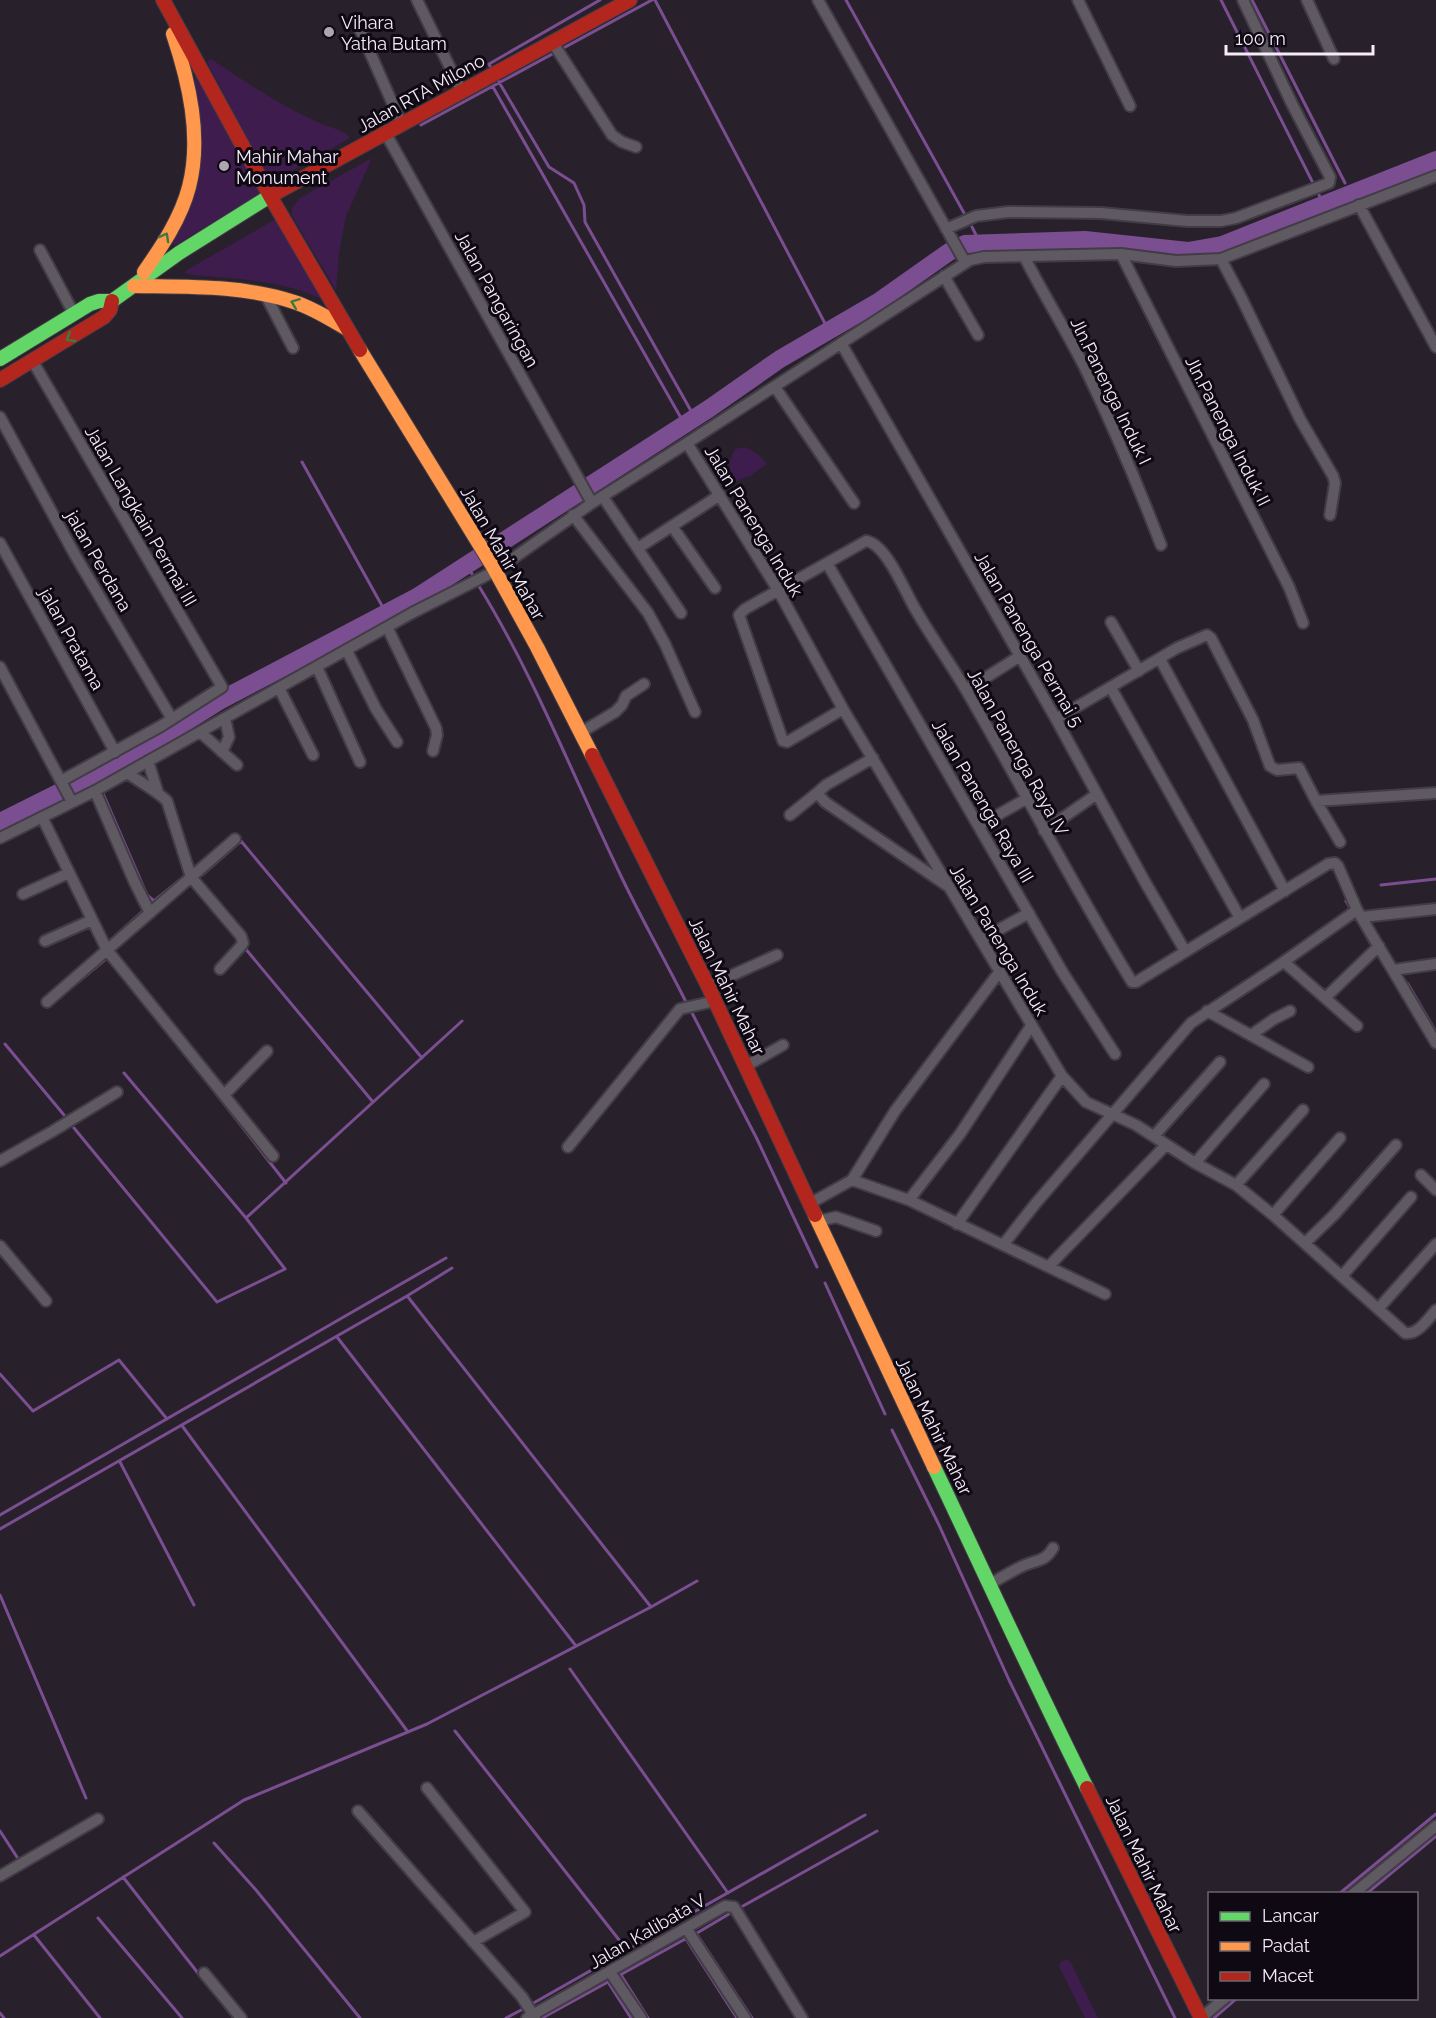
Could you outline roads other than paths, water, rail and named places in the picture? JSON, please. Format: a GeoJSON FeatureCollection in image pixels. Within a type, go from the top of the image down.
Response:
{"type":"FeatureCollection","features":[{"type":"Feature","properties":{"kind":"main road","name":"Jalan Mahir Mahar"},"geometry":{"type":"LineString","coordinates":[[162,0],[270,196],[347,329],[494,568],[580,733],[708,986],[990,1584],[1028,1670],[1201,2018]]}},
{"type":"Feature","properties":{"kind":"main road"},"geometry":{"type":"LineString","coordinates":[[134,286],[155,256],[178,214],[189,189],[193,161],[193,128],[188,95],[175,39],[162,0]]}},
{"type":"Feature","properties":{"kind":"main road","name":"Jalan RTA Milono"},"geometry":{"type":"LineString","coordinates":[[1,357],[94,302],[112,301],[179,253],[270,196],[630,0]]}},
{"type":"Feature","properties":{"kind":"main road"},"geometry":{"type":"LineString","coordinates":[[134,286],[215,288],[265,294],[296,302],[347,329]]}},
{"type":"Feature","properties":{"kind":"main road","name":"Jalan RTA Milono"},"geometry":{"type":"LineString","coordinates":[[0,380],[104,317],[110,310],[112,301]]}},
{"type":"Feature","properties":{"kind":"street"},"geometry":{"type":"LineString","coordinates":[[417,0],[462,92]]}},
{"type":"Feature","properties":{"kind":"street"},"geometry":{"type":"LineString","coordinates":[[818,0],[963,259],[1121,254],[1176,261],[1221,260],[1436,176]]}},
{"type":"Feature","properties":{"kind":"street"},"geometry":{"type":"LineString","coordinates":[[1078,0],[1130,106]]}},
{"type":"Feature","properties":{"kind":"street"},"geometry":{"type":"LineString","coordinates":[[946,229],[976,216],[1008,213],[1101,213],[1187,221],[1221,221],[1236,218],[1329,183],[1330,177],[1292,104],[1243,0]]}},
{"type":"Feature","properties":{"kind":"street"},"geometry":{"type":"LineString","coordinates":[[1306,0],[1334,58]]}},
{"type":"Feature","properties":{"kind":"street"},"geometry":{"type":"LineString","coordinates":[[357,23],[402,125]]}},
{"type":"Feature","properties":{"kind":"street"},"geometry":{"type":"LineString","coordinates":[[553,43],[612,135],[636,147]]}},
{"type":"Feature","properties":{"kind":"street","name":"Jalan Pangaringan"},"geometry":{"type":"LineString","coordinates":[[386,134],[590,499]]}},
{"type":"Feature","properties":{"kind":"street"},"geometry":{"type":"LineString","coordinates":[[1359,205],[1436,347]]}},
{"type":"Feature","properties":{"kind":"street"},"geometry":{"type":"LineString","coordinates":[[40,250],[74,314]]}},
{"type":"Feature","properties":{"kind":"street","name":"Jln.Panenga Induk II"},"geometry":{"type":"LineString","coordinates":[[1121,254],[1289,587],[1303,623]]}},
{"type":"Feature","properties":{"kind":"street","name":"Jln.Panenga Induk I"},"geometry":{"type":"LineString","coordinates":[[1024,256],[1107,415],[1136,480],[1161,545]]}},
{"type":"Feature","properties":{"kind":"street","name":"Jalan Panenga Induk"},"geometry":{"type":"LineString","coordinates":[[66,790],[95,791],[494,568],[573,515],[590,499],[603,497],[775,387],[944,276],[963,259]]}},
{"type":"Feature","properties":{"kind":"street"},"geometry":{"type":"LineString","coordinates":[[1221,260],[1300,419],[1334,476],[1330,515]]}},
{"type":"Feature","properties":{"kind":"street"},"geometry":{"type":"LineString","coordinates":[[944,276],[978,334]]}},
{"type":"Feature","properties":{"kind":"street"},"geometry":{"type":"LineString","coordinates":[[265,294],[293,348]]}},
{"type":"Feature","properties":{"kind":"street","name":"Jalan Panenga Permai 5"},"geometry":{"type":"LineString","coordinates":[[841,343],[1056,719],[1185,951]]}},
{"type":"Feature","properties":{"kind":"street","name":"Jalan Langkain Permai III"},"geometry":{"type":"LineString","coordinates":[[32,360],[222,687],[172,719]]}},
{"type":"Feature","properties":{"kind":"street"},"geometry":{"type":"LineString","coordinates":[[775,387],[854,502]]}},
{"type":"Feature","properties":{"kind":"street","name":"jalan Perdana"},"geometry":{"type":"LineString","coordinates":[[0,417],[75,555],[172,719]]}},
{"type":"Feature","properties":{"kind":"street","name":"Jalan Panenga Induk"},"geometry":{"type":"LineString","coordinates":[[687,443],[778,590],[843,709],[1062,1076],[1083,1100],[1136,1125],[1194,1163],[1236,1185],[1305,1243],[1405,1333],[1411,1334],[1416,1331],[1436,1310]]}},
{"type":"Feature","properties":{"kind":"street"},"geometry":{"type":"LineString","coordinates":[[638,548],[720,495]]}},
{"type":"Feature","properties":{"kind":"street"},"geometry":{"type":"LineString","coordinates":[[603,497],[681,614]]}},
{"type":"Feature","properties":{"kind":"street"},"geometry":{"type":"LineString","coordinates":[[573,515],[648,613],[665,644],[695,712]]}},
{"type":"Feature","properties":{"kind":"street"},"geometry":{"type":"LineString","coordinates":[[672,526],[715,588]]}},
{"type":"Feature","properties":{"kind":"street","name":"Jalan Panenga Raya IV"},"geometry":{"type":"LineString","coordinates":[[827,563],[866,542],[872,542],[881,549],[919,616],[966,690],[1098,927],[1132,982],[1136,982],[1185,951]]}},
{"type":"Feature","properties":{"kind":"street","name":"jalan Pratama"},"geometry":{"type":"LineString","coordinates":[[0,543],[115,752]]}},
{"type":"Feature","properties":{"kind":"street"},"geometry":{"type":"LineString","coordinates":[[827,563],[742,611],[739,618],[783,741],[787,741],[843,709]]}},
{"type":"Feature","properties":{"kind":"street","name":"Jalan Panenga Raya III"},"geometry":{"type":"LineString","coordinates":[[827,563],[1029,913],[1115,1054]]}},
{"type":"Feature","properties":{"kind":"street"},"geometry":{"type":"LineString","coordinates":[[1111,622],[1139,671]]}},
{"type":"Feature","properties":{"kind":"street"},"geometry":{"type":"LineString","coordinates":[[387,627],[436,728],[437,735],[433,750]]}},
{"type":"Feature","properties":{"kind":"street"},"geometry":{"type":"LineString","coordinates":[[1056,719],[1160,659],[1207,635],[1253,720],[1270,766],[1277,770],[1299,768],[1340,842]]}},
{"type":"Feature","properties":{"kind":"street"},"geometry":{"type":"LineString","coordinates":[[347,651],[376,709],[397,742]]}},
{"type":"Feature","properties":{"kind":"street"},"geometry":{"type":"LineString","coordinates":[[966,690],[1020,656]]}},
{"type":"Feature","properties":{"kind":"street"},"geometry":{"type":"LineString","coordinates":[[1160,659],[1285,891]]}},
{"type":"Feature","properties":{"kind":"street"},"geometry":{"type":"LineString","coordinates":[[0,667],[66,790]]}},
{"type":"Feature","properties":{"kind":"street"},"geometry":{"type":"LineString","coordinates":[[317,667],[360,762]]}},
{"type":"Feature","properties":{"kind":"street"},"geometry":{"type":"LineString","coordinates":[[580,733],[615,712],[622,705],[626,696],[644,684]]}},
{"type":"Feature","properties":{"kind":"street"},"geometry":{"type":"LineString","coordinates":[[279,688],[313,755]]}},
{"type":"Feature","properties":{"kind":"street"},"geometry":{"type":"LineString","coordinates":[[1111,688],[1240,918]]}},
{"type":"Feature","properties":{"kind":"street"},"geometry":{"type":"LineString","coordinates":[[222,752],[229,737],[225,718]]}},
{"type":"Feature","properties":{"kind":"street"},"geometry":{"type":"LineString","coordinates":[[0,838],[42,817],[66,790],[115,752],[172,719]]}},
{"type":"Feature","properties":{"kind":"street"},"geometry":{"type":"LineString","coordinates":[[200,732],[237,765]]}},
{"type":"Feature","properties":{"kind":"street"},"geometry":{"type":"LineString","coordinates":[[790,815],[826,785],[873,758]]}},
{"type":"Feature","properties":{"kind":"street"},"geometry":{"type":"LineString","coordinates":[[148,761],[158,793]]}},
{"type":"Feature","properties":{"kind":"street"},"geometry":{"type":"LineString","coordinates":[[127,773],[158,793],[166,801],[191,877],[243,939],[241,946],[220,969]]}},
{"type":"Feature","properties":{"kind":"street"},"geometry":{"type":"LineString","coordinates":[[95,791],[150,913]]}},
{"type":"Feature","properties":{"kind":"street"},"geometry":{"type":"LineString","coordinates":[[817,793],[825,802],[948,886]]}},
{"type":"Feature","properties":{"kind":"street"},"geometry":{"type":"LineString","coordinates":[[1316,801],[1436,793]]}},
{"type":"Feature","properties":{"kind":"street"},"geometry":{"type":"LineString","coordinates":[[1044,831],[1097,794]]}},
{"type":"Feature","properties":{"kind":"street"},"geometry":{"type":"LineString","coordinates":[[980,825],[1026,799]]}},
{"type":"Feature","properties":{"kind":"street"},"geometry":{"type":"LineString","coordinates":[[42,817],[107,950],[273,1156]]}},
{"type":"Feature","properties":{"kind":"street"},"geometry":{"type":"LineString","coordinates":[[47,1002],[235,839]]}},
{"type":"Feature","properties":{"kind":"street"},"geometry":{"type":"LineString","coordinates":[[1185,951],[1328,864],[1335,863],[1359,914],[1436,1044]]}},
{"type":"Feature","properties":{"kind":"street"},"geometry":{"type":"LineString","coordinates":[[23,894],[69,873]]}},
{"type":"Feature","properties":{"kind":"street"},"geometry":{"type":"LineString","coordinates":[[1003,1245],[1036,1203],[1188,1026],[1359,914],[1436,909]]}},
{"type":"Feature","properties":{"kind":"street"},"geometry":{"type":"LineString","coordinates":[[982,939],[1029,913]]}},
{"type":"Feature","properties":{"kind":"street"},"geometry":{"type":"LineString","coordinates":[[45,941],[92,920]]}},
{"type":"Feature","properties":{"kind":"street"},"geometry":{"type":"LineString","coordinates":[[1324,998],[1379,946]]}},
{"type":"Feature","properties":{"kind":"street"},"geometry":{"type":"LineString","coordinates":[[708,986],[777,955]]}},
{"type":"Feature","properties":{"kind":"street"},"geometry":{"type":"LineString","coordinates":[[1284,962],[1357,1026]]}},
{"type":"Feature","properties":{"kind":"street"},"geometry":{"type":"LineString","coordinates":[[1393,970],[1436,964]]}},
{"type":"Feature","properties":{"kind":"street"},"geometry":{"type":"LineString","coordinates":[[809,1204],[852,1179],[895,1111],[1000,971]]}},
{"type":"Feature","properties":{"kind":"street"},"geometry":{"type":"LineString","coordinates":[[568,1147],[680,1009],[715,1001]]}},
{"type":"Feature","properties":{"kind":"street"},"geometry":{"type":"LineString","coordinates":[[1208,1011],[1308,1067]]}},
{"type":"Feature","properties":{"kind":"street"},"geometry":{"type":"LineString","coordinates":[[1251,1035],[1274,1018],[1290,1011]]}},
{"type":"Feature","properties":{"kind":"street"},"geometry":{"type":"LineString","coordinates":[[909,1200],[960,1134],[1031,1026]]}},
{"type":"Feature","properties":{"kind":"street"},"geometry":{"type":"LineString","coordinates":[[746,1066],[783,1045]]}},
{"type":"Feature","properties":{"kind":"street"},"geometry":{"type":"LineString","coordinates":[[224,1095],[267,1051]]}},
{"type":"Feature","properties":{"kind":"street"},"geometry":{"type":"LineString","coordinates":[[1154,1136],[1220,1062]]}},
{"type":"Feature","properties":{"kind":"street"},"geometry":{"type":"LineString","coordinates":[[957,1224],[1062,1076]]}},
{"type":"Feature","properties":{"kind":"street"},"geometry":{"type":"LineString","coordinates":[[1194,1163],[1264,1084]]}},
{"type":"Feature","properties":{"kind":"street"},"geometry":{"type":"LineString","coordinates":[[0,1161],[117,1092]]}},
{"type":"Feature","properties":{"kind":"street"},"geometry":{"type":"LineString","coordinates":[[1236,1185],[1302,1110]]}},
{"type":"Feature","properties":{"kind":"street"},"geometry":{"type":"LineString","coordinates":[[1273,1215],[1340,1138]]}},
{"type":"Feature","properties":{"kind":"street"},"geometry":{"type":"LineString","coordinates":[[1049,1266],[1166,1145]]}},
{"type":"Feature","properties":{"kind":"street"},"geometry":{"type":"LineString","coordinates":[[1305,1243],[1334,1215],[1396,1145]]}},
{"type":"Feature","properties":{"kind":"street"},"geometry":{"type":"LineString","coordinates":[[1420,1175],[1436,1190]]}},
{"type":"Feature","properties":{"kind":"street"},"geometry":{"type":"LineString","coordinates":[[852,1179],[909,1200],[1105,1294]]}},
{"type":"Feature","properties":{"kind":"street"},"geometry":{"type":"LineString","coordinates":[[1342,1276],[1411,1197]]}},
{"type":"Feature","properties":{"kind":"street"},"geometry":{"type":"LineString","coordinates":[[818,1221],[836,1217],[876,1231]]}},
{"type":"Feature","properties":{"kind":"street"},"geometry":{"type":"LineString","coordinates":[[1378,1309],[1436,1244]]}},
{"type":"Feature","properties":{"kind":"street"},"geometry":{"type":"LineString","coordinates":[[0,1246],[46,1301]]}},
{"type":"Feature","properties":{"kind":"street"},"geometry":{"type":"LineString","coordinates":[[990,1584],[1025,1565],[1040,1562],[1053,1548]]}},
{"type":"Feature","properties":{"kind":"street"},"geometry":{"type":"LineString","coordinates":[[427,1788],[525,1912],[473,1942]]}},
{"type":"Feature","properties":{"kind":"street"},"geometry":{"type":"LineString","coordinates":[[358,1811],[473,1942],[530,2013]]}},
{"type":"Feature","properties":{"kind":"street"},"geometry":{"type":"LineString","coordinates":[[0,1876],[98,1819]]}},
{"type":"Feature","properties":{"kind":"street"},"geometry":{"type":"LineString","coordinates":[[1354,1892],[1436,1826]]}},
{"type":"Feature","properties":{"kind":"street","name":"Jalan Kalibata V"},"geometry":{"type":"LineString","coordinates":[[530,2013],[610,1972],[725,1906],[734,1907],[802,2018]]}},
{"type":"Feature","properties":{"kind":"street"},"geometry":{"type":"LineString","coordinates":[[686,1928],[745,2018]]}},
{"type":"Feature","properties":{"kind":"street"},"geometry":{"type":"LineString","coordinates":[[610,1972],[641,2018]]}},
{"type":"Feature","properties":{"kind":"street"},"geometry":{"type":"LineString","coordinates":[[204,1973],[241,2018]]}},
{"type":"Feature","properties":{"kind":"street"},"geometry":{"type":"LineString","coordinates":[[1201,2018],[1223,2000]]}},
{"type":"Feature","properties":{"kind":"waterway"},"geometry":{"type":"LineString","coordinates":[[491,68],[489,64],[600,0]]}},
{"type":"Feature","properties":{"kind":"waterway"},"geometry":{"type":"LineString","coordinates":[[421,125],[652,0]]}},
{"type":"Feature","properties":{"kind":"waterway"},"geometry":{"type":"LineString","coordinates":[[655,0],[829,331]]}},
{"type":"Feature","properties":{"kind":"waterway"},"geometry":{"type":"LineString","coordinates":[[846,0],[964,213]]}},
{"type":"Feature","properties":{"kind":"waterway"},"geometry":{"type":"LineString","coordinates":[[1221,0],[1321,199]]}},
{"type":"Feature","properties":{"kind":"waterway"},"geometry":{"type":"LineString","coordinates":[[1252,0],[1345,183]]}},
{"type":"Feature","properties":{"kind":"waterway"},"geometry":{"type":"LineString","coordinates":[[496,77],[549,167],[574,183],[584,205],[585,222],[695,418]]}},
{"type":"Feature","properties":{"kind":"waterway"},"geometry":{"type":"LineString","coordinates":[[493,87],[685,425]]}},
{"type":"Feature","properties":{"kind":"waterway"},"geometry":{"type":"LineString","coordinates":[[0,822],[128,758],[219,701],[417,597],[710,408],[780,359],[878,302],[949,252],[965,244],[1085,240],[1188,251],[1222,245],[1436,160]]}},
{"type":"Feature","properties":{"kind":"waterway"},"geometry":{"type":"LineString","coordinates":[[972,227],[980,243]]}},
{"type":"Feature","properties":{"kind":"waterway"},"geometry":{"type":"LineString","coordinates":[[506,546],[662,445],[735,394],[874,311],[949,252]]}},
{"type":"Feature","properties":{"kind":"waterway"},"geometry":{"type":"LineString","coordinates":[[302,462],[386,613]]}},
{"type":"Feature","properties":{"kind":"waterway"},"geometry":{"type":"LineString","coordinates":[[467,566],[474,577]]}},
{"type":"Feature","properties":{"kind":"waterway"},"geometry":{"type":"LineString","coordinates":[[477,583],[535,690],[620,874],[687,1004]]}},
{"type":"Feature","properties":{"kind":"waterway"},"geometry":{"type":"LineString","coordinates":[[95,775],[147,895],[154,901],[181,879]]}},
{"type":"Feature","properties":{"kind":"waterway"},"geometry":{"type":"LineString","coordinates":[[199,873],[202,875],[241,841],[422,1058]]}},
{"type":"Feature","properties":{"kind":"waterway"},"geometry":{"type":"LineString","coordinates":[[1381,885],[1436,879]]}},
{"type":"Feature","properties":{"kind":"waterway"},"geometry":{"type":"LineString","coordinates":[[88,960],[154,901]]}},
{"type":"Feature","properties":{"kind":"waterway"},"geometry":{"type":"LineString","coordinates":[[1346,901],[1352,911]]}},
{"type":"Feature","properties":{"kind":"waterway"},"geometry":{"type":"LineString","coordinates":[[1364,932],[1373,948]]}},
{"type":"Feature","properties":{"kind":"waterway"},"geometry":{"type":"LineString","coordinates":[[244,947],[373,1102]]}},
{"type":"Feature","properties":{"kind":"waterway"},"geometry":{"type":"LineString","coordinates":[[1376,953],[1384,965]]}},
{"type":"Feature","properties":{"kind":"waterway"},"geometry":{"type":"LineString","coordinates":[[76,981],[77,983],[107,958],[109,960]]}},
{"type":"Feature","properties":{"kind":"waterway"},"geometry":{"type":"LineString","coordinates":[[1403,980],[1408,984],[1436,1032]]}},
{"type":"Feature","properties":{"kind":"waterway"},"geometry":{"type":"LineString","coordinates":[[690,1009],[757,1139],[817,1267]]}},
{"type":"Feature","properties":{"kind":"waterway"},"geometry":{"type":"LineString","coordinates":[[124,1073],[246,1218],[462,1021]]}},
{"type":"Feature","properties":{"kind":"waterway"},"geometry":{"type":"LineString","coordinates":[[5,1044],[64,1115]]}},
{"type":"Feature","properties":{"kind":"waterway"},"geometry":{"type":"LineString","coordinates":[[200,1073],[286,1183]]}},
{"type":"Feature","properties":{"kind":"waterway"},"geometry":{"type":"LineString","coordinates":[[74,1128],[217,1302],[285,1269],[246,1218]]}},
{"type":"Feature","properties":{"kind":"waterway"},"geometry":{"type":"LineString","coordinates":[[0,1515],[446,1258]]}},
{"type":"Feature","properties":{"kind":"waterway"},"geometry":{"type":"LineString","coordinates":[[0,1529],[452,1268]]}},
{"type":"Feature","properties":{"kind":"waterway"},"geometry":{"type":"LineString","coordinates":[[825,1283],[885,1414]]}},
{"type":"Feature","properties":{"kind":"waterway"},"geometry":{"type":"LineString","coordinates":[[408,1297],[651,1607]]}},
{"type":"Feature","properties":{"kind":"waterway"},"geometry":{"type":"LineString","coordinates":[[337,1337],[576,1646]]}},
{"type":"Feature","properties":{"kind":"waterway"},"geometry":{"type":"LineString","coordinates":[[0,1374],[33,1411],[119,1360],[167,1419]]}},
{"type":"Feature","properties":{"kind":"waterway"},"geometry":{"type":"LineString","coordinates":[[183,1427],[408,1732]]}},
{"type":"Feature","properties":{"kind":"waterway"},"geometry":{"type":"LineString","coordinates":[[892,1430],[939,1525],[1009,1680],[1175,2018]]}},
{"type":"Feature","properties":{"kind":"waterway"},"geometry":{"type":"LineString","coordinates":[[120,1462],[194,1605]]}},
{"type":"Feature","properties":{"kind":"waterway"},"geometry":{"type":"LineString","coordinates":[[0,1956],[244,1800],[427,1724],[697,1581]]}},
{"type":"Feature","properties":{"kind":"waterway"},"geometry":{"type":"LineString","coordinates":[[0,1595],[86,1798]]}},
{"type":"Feature","properties":{"kind":"waterway"},"geometry":{"type":"LineString","coordinates":[[570,1669],[728,1893]]}},
{"type":"Feature","properties":{"kind":"waterway"},"geometry":{"type":"LineString","coordinates":[[455,1731],[627,1950]]}},
{"type":"Feature","properties":{"kind":"waterway"},"geometry":{"type":"LineString","coordinates":[[1341,1892],[1436,1814]]}},
{"type":"Feature","properties":{"kind":"waterway"},"geometry":{"type":"LineString","coordinates":[[530,2005],[865,1815]]}},
{"type":"Feature","properties":{"kind":"waterway"},"geometry":{"type":"LineString","coordinates":[[0,1831],[17,1857]]}},
{"type":"Feature","properties":{"kind":"waterway"},"geometry":{"type":"LineString","coordinates":[[743,1906],[877,1831]]}},
{"type":"Feature","properties":{"kind":"waterway"},"geometry":{"type":"LineString","coordinates":[[1368,1892],[1436,1836]]}},
{"type":"Feature","properties":{"kind":"waterway"},"geometry":{"type":"LineString","coordinates":[[214,1843],[256,1890],[360,2018]]}},
{"type":"Feature","properties":{"kind":"waterway"},"geometry":{"type":"LineString","coordinates":[[123,1877],[201,1977]]}},
{"type":"Feature","properties":{"kind":"waterway"},"geometry":{"type":"LineString","coordinates":[[697,1933],[729,1914]]}},
{"type":"Feature","properties":{"kind":"waterway"},"geometry":{"type":"LineString","coordinates":[[98,1918],[182,2018]]}},
{"type":"Feature","properties":{"kind":"waterway"},"geometry":{"type":"LineString","coordinates":[[696,1933],[752,2018]]}},
{"type":"Feature","properties":{"kind":"waterway"},"geometry":{"type":"LineString","coordinates":[[34,1935],[100,2018]]}},
{"type":"Feature","properties":{"kind":"waterway"},"geometry":{"type":"LineString","coordinates":[[620,1975],[687,1938]]}},
{"type":"Feature","properties":{"kind":"waterway"},"geometry":{"type":"LineString","coordinates":[[686,1939],[737,2018]]}},
{"type":"Feature","properties":{"kind":"waterway"},"geometry":{"type":"LineString","coordinates":[[621,1975],[648,2018]]}},
{"type":"Feature","properties":{"kind":"waterway"},"geometry":{"type":"LineString","coordinates":[[608,1982],[631,2018]]}},
{"type":"Feature","properties":{"kind":"waterway"},"geometry":{"type":"LineString","coordinates":[[542,2018],[608,1982]]}},
{"type":"Feature","properties":{"kind":"waterway"},"geometry":{"type":"LineString","coordinates":[[1214,2018],[1235,2000]]}},
{"type":"Feature","properties":{"kind":"waterway"},"geometry":{"type":"LineString","coordinates":[[226,2008],[234,2018]]}},
{"type":"Feature","properties":{"kind":"waterway"},"geometry":{"type":"LineString","coordinates":[[506,2018],[525,2008]]}},
{"type":"Feature","properties":{"kind":"waterway"},"geometry":{"type":"LineString","coordinates":[[0,2013],[4,2018]]}},
{"type":"Feature","properties":{"kind":"place","name":"Vihara Yatha Butam"},"geometry":{"type":"Point","coordinates":[329,32]}},
{"type":"Feature","properties":{"kind":"place","name":"Mahir Mahar Monument"},"geometry":{"type":"Point","coordinates":[224,166]}}]}
